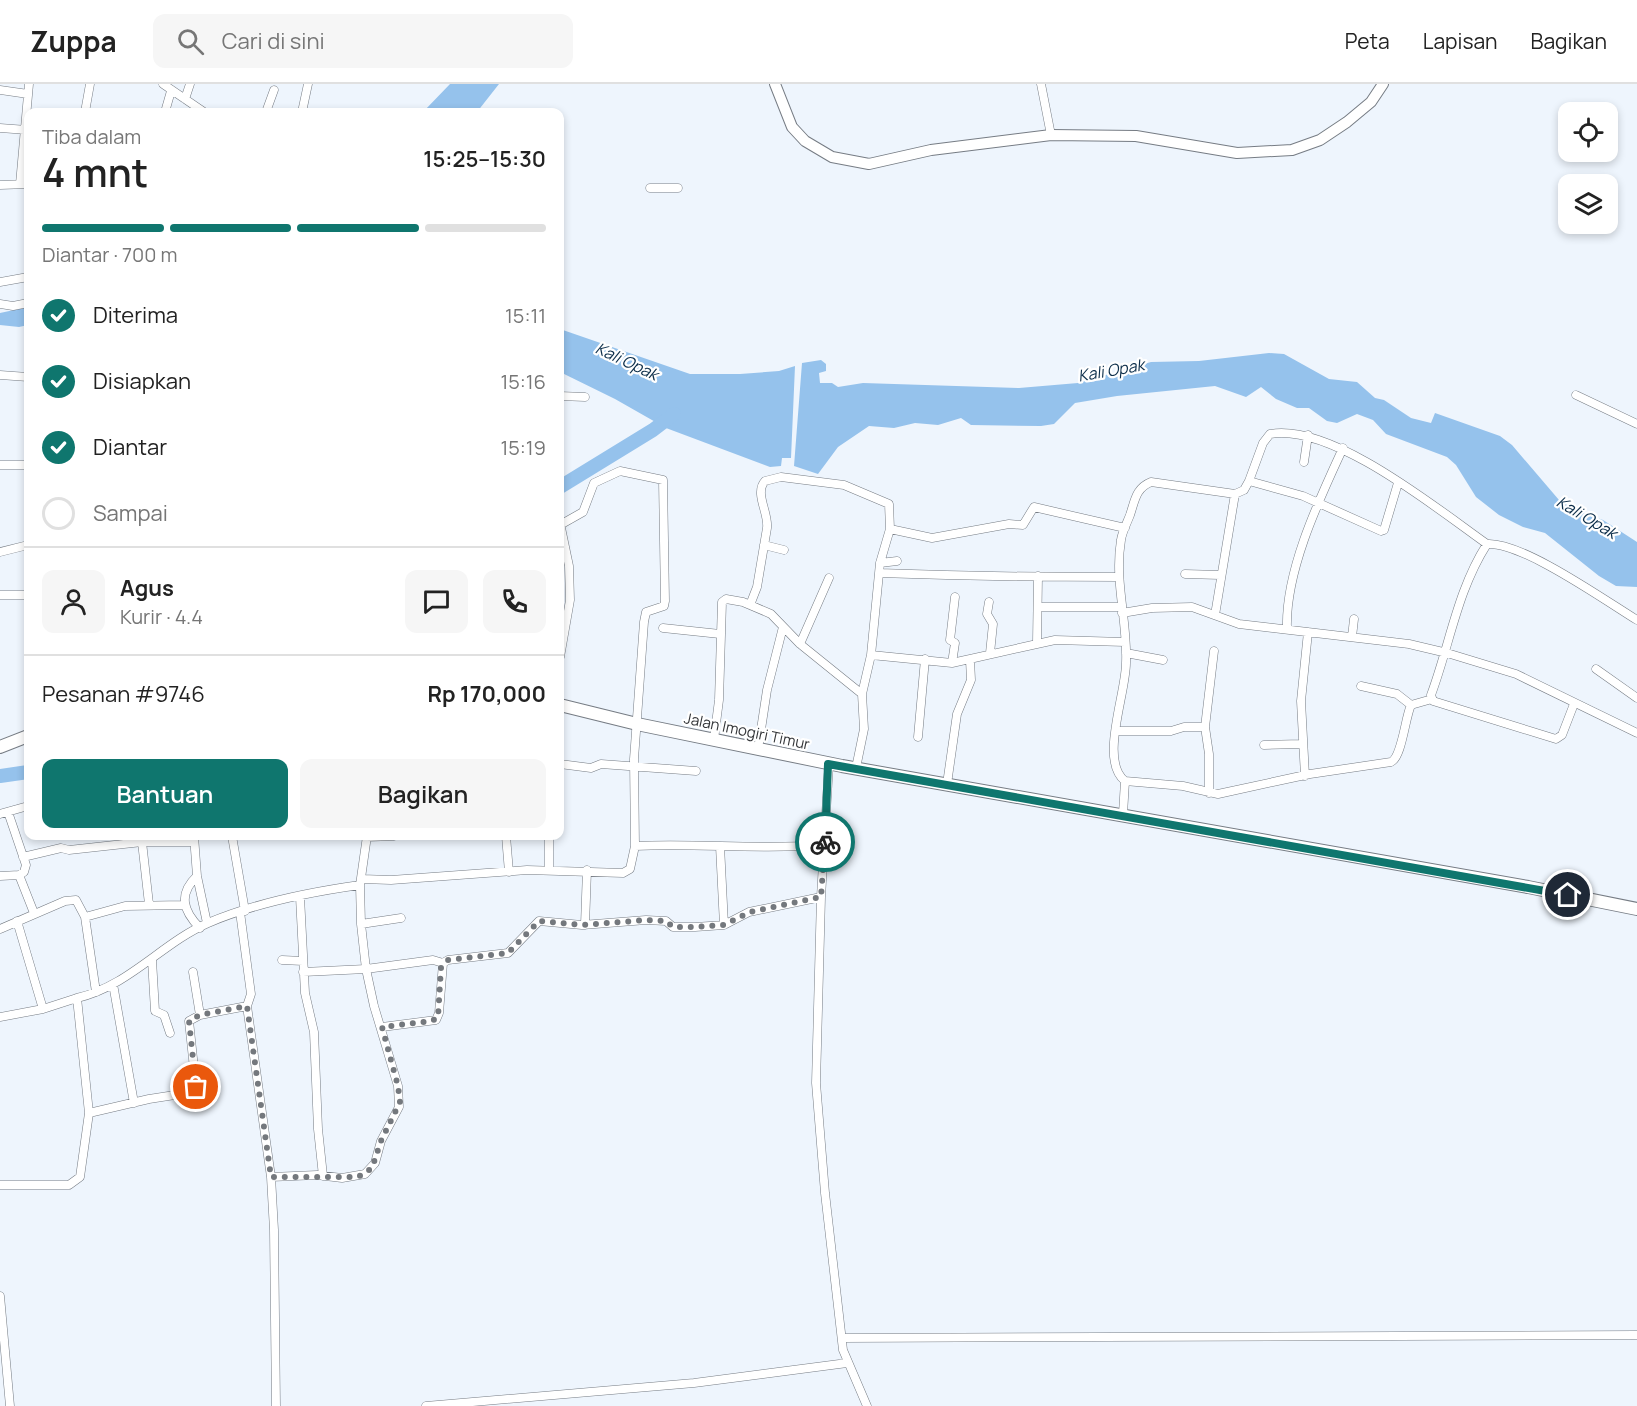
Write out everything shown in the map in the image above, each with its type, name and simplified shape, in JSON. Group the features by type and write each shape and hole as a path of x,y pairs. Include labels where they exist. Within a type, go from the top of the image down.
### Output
{"main road":[{"name":"Jalan Imogiri Timur","path":"564,706 637,724 828,764 1042,803 1123,814 1637,909"},
{"path":"0,747 24,738"}],"street":[{"path":"27,108 29,84"},
{"path":"86,108 90,84"},
{"path":"163,84 198,108"},
{"path":"184,99 190,84"},
{"path":"303,108 308,84"},
{"path":"775,84 792,127 799,135 832,157 869,164 931,150 1051,135 1137,136 1237,153 1292,150 1320,140 1347,122 1371,102 1383,84"},
{"path":"1041,84 1051,135"},
{"path":"0,90 28,94"},
{"path":"267,108 274,90"},
{"path":"166,108 171,91"},
{"path":"0,128 24,130"},
{"path":"20,184 24,148"},
{"path":"0,184 24,184"},
{"path":"650,188 678,188"},
{"path":"0,282 24,278"},
{"path":"0,304 24,303"},
{"path":"0,375 24,377"},
{"path":"1576,395 1637,424"},
{"path":"564,396 585,397"},
{"path":"1432,699 1411,705 1404,720 1396,760 1218,794 1183,786 1125,781 1118,776 1114,766 1116,731 1125,687 1126,653 1119,577 1121,539 1138,491 1151,482 1235,494 1244,490 1263,442 1270,434 1283,432 1308,435 1343,448 1487,544 1502,546 1529,556 1637,620"},
{"path":"1304,462 1308,435"},
{"path":"1287,629 1287,598 1319,502 1343,448"},
{"path":"0,465 24,465"},
{"path":"0,1017 43,1009 96,992 113,984 204,926 243,912 361,882 549,870 628,871 635,846 635,767 644,617 646,612 663,606 665,601 663,480 620,471 610,474 594,483 583,512 564,522"},
{"path":"750,605 757,587 768,520 761,500 761,485 765,481 781,477 844,485 869,495 874,500 883,501 890,507 890,529 880,563 871,655 862,694 864,729 856,768"},
{"path":"1249,481 1319,502 1381,531 1384,530 1398,483"},
{"path":"1215,615 1235,494"},
{"path":"890,529 932,538 991,526 1023,525 1034,507 1125,528"},
{"path":"1432,699 1463,591 1487,544"},
{"path":"564,545 570,600 564,634"},
{"path":"764,545 784,550"},
{"path":"0,552 24,546"},
{"path":"880,563 897,561"},
{"path":"879,573 1119,577"},
{"path":"1185,574 1220,575"},
{"path":"1037,643 1038,576"},
{"path":"800,644 829,578"},
{"path":"0,595 24,595"},
{"path":"952,663 955,643 950,640 954,597"},
{"path":"714,739 719,700 723,600 750,605 771,614 800,644 862,694"},
{"path":"990,602 987,615 993,624 990,653"},
{"path":"1039,607 1122,610 1192,607 1239,624 1409,644 1447,652 1516,674 1637,733"},
{"path":"1352,638 1354,619"},
{"path":"758,749 767,690 783,627"},
{"path":"663,628 720,634"},
{"path":"1305,776 1301,701 1308,632"},
{"path":"871,655 952,663 1037,643 1071,639 1125,642"},
{"path":"1209,793 1209,754 1205,727 1214,651"},
{"path":"1126,653 1163,660"},
{"path":"918,736 925,659"},
{"path":"947,784 957,714 971,680 970,660"},
{"path":"1596,669 1637,698"},
{"path":"1360,686 1397,694 1411,705"},
{"path":"1432,699 1436,703 1556,739 1562,735 1574,704"},
{"path":"1116,731 1171,731 1184,727 1205,727"},
{"path":"1264,745 1302,744"},
{"path":"564,765 591,768 601,764 696,771"},
{"path":"828,764 821,897 816,1083 825,1193 842,1338 847,1363 867,1406"},
{"path":"1123,814 1125,781"},
{"path":"0,876 20,875 26,868 4,813 24,807"},
{"path":"23,857 61,848 75,850 161,840"},
{"path":"194,840 204,926"},
{"path":"233,840 251,994 247,1006 271,1177 276,1406"},
{"path":"271,1177 358,1177 372,1168 381,1141 399,1107 398,1086 374,1006 366,969 361,924 361,882 366,840"},
{"path":"506,840 508,872"},
{"path":"549,840 549,870"},
{"path":"142,842 149,904"},
{"path":"635,846 689,843 775,848 824,845"},
{"path":"720,846 724,925"},
{"path":"585,925 587,870"},
{"path":"20,875 34,913"},
{"path":"184,905 185,891 197,876"},
{"path":"300,897 303,972 308,1016 314,1032 323,1176"},
{"path":"303,972 366,969 433,960 443,963 448,960 508,953 539,921 585,925 646,920 666,921 677,927 724,925 750,912 821,897"},
{"path":"0,929 71,899 79,905 85,917 96,992"},
{"path":"85,917 124,906 184,905 204,926"},
{"path":"361,924 401,918"},
{"path":"17,921 43,1009"},
{"path":"152,960 155,1011 164,1015 170,1033"},
{"path":"282,960 303,961"},
{"path":"382,1027 432,1021 438,1017 443,963"},
{"path":"193,972 200,1015"},
{"path":"113,984 134,1102"},
{"path":"0,1185 69,1185 78,1181 89,1113 77,998"},
{"path":"89,1113 134,1102 194,1092 196,1087 189,1021 200,1015 247,1006"},
{"path":"0,1296 10,1406"},
{"path":"842,1338 1637,1335"},
{"path":"426,1406 694,1383 797,1372 847,1363"}],"water":[{"path":"450,84 499,84 480,108 427,108"},
{"path":"24,308 24,326 0,325 0,313"},
{"name":"Kali Opak","path":"564,330 690,374 740,374 779,371 795,366 791,458 782,458 781,466 770,467 666,428 564,374"},
{"name":"Kali Opak","path":"1269,353 1284,354 1329,379 1357,382 1375,398 1384,400 1411,418 1431,423 1435,413 1500,436 1512,445 1559,500 1575,510 1603,520 1637,542 1637,587 1616,586 1599,576 1545,533 1523,527 1499,515 1476,497 1456,465 1447,457 1386,434 1373,420 1357,414 1337,423 1327,421 1309,408 1297,408 1276,399 1261,387 1246,397 1215,386 1117,396 1075,403 1054,424 1041,426 971,425 961,418 938,425 915,423 894,428 869,426 838,447 818,474 794,466 802,363 821,360 826,364 826,371 819,373 820,383 832,383 838,387 863,383 1019,388 1078,383 1151,362 1199,361"}],"waterway":[{"path":"564,485 653,430 674,414"},
{"path":"0,776 24,773"}],"way so far":[{"path":"196,1087 189,1021 200,1015 247,1006 257,1091 271,1177 311,1175 329,1178 358,1177 365,1174 375,1163 381,1141 400,1102 382,1027 436,1020 441,968 448,960 508,953 539,921 582,925 646,920 666,921 673,927 724,925 743,914 821,897 825,842"}],"route":[{"path":"825,842 828,764 1003,793 1042,803 1123,814 1568,895"}]}
